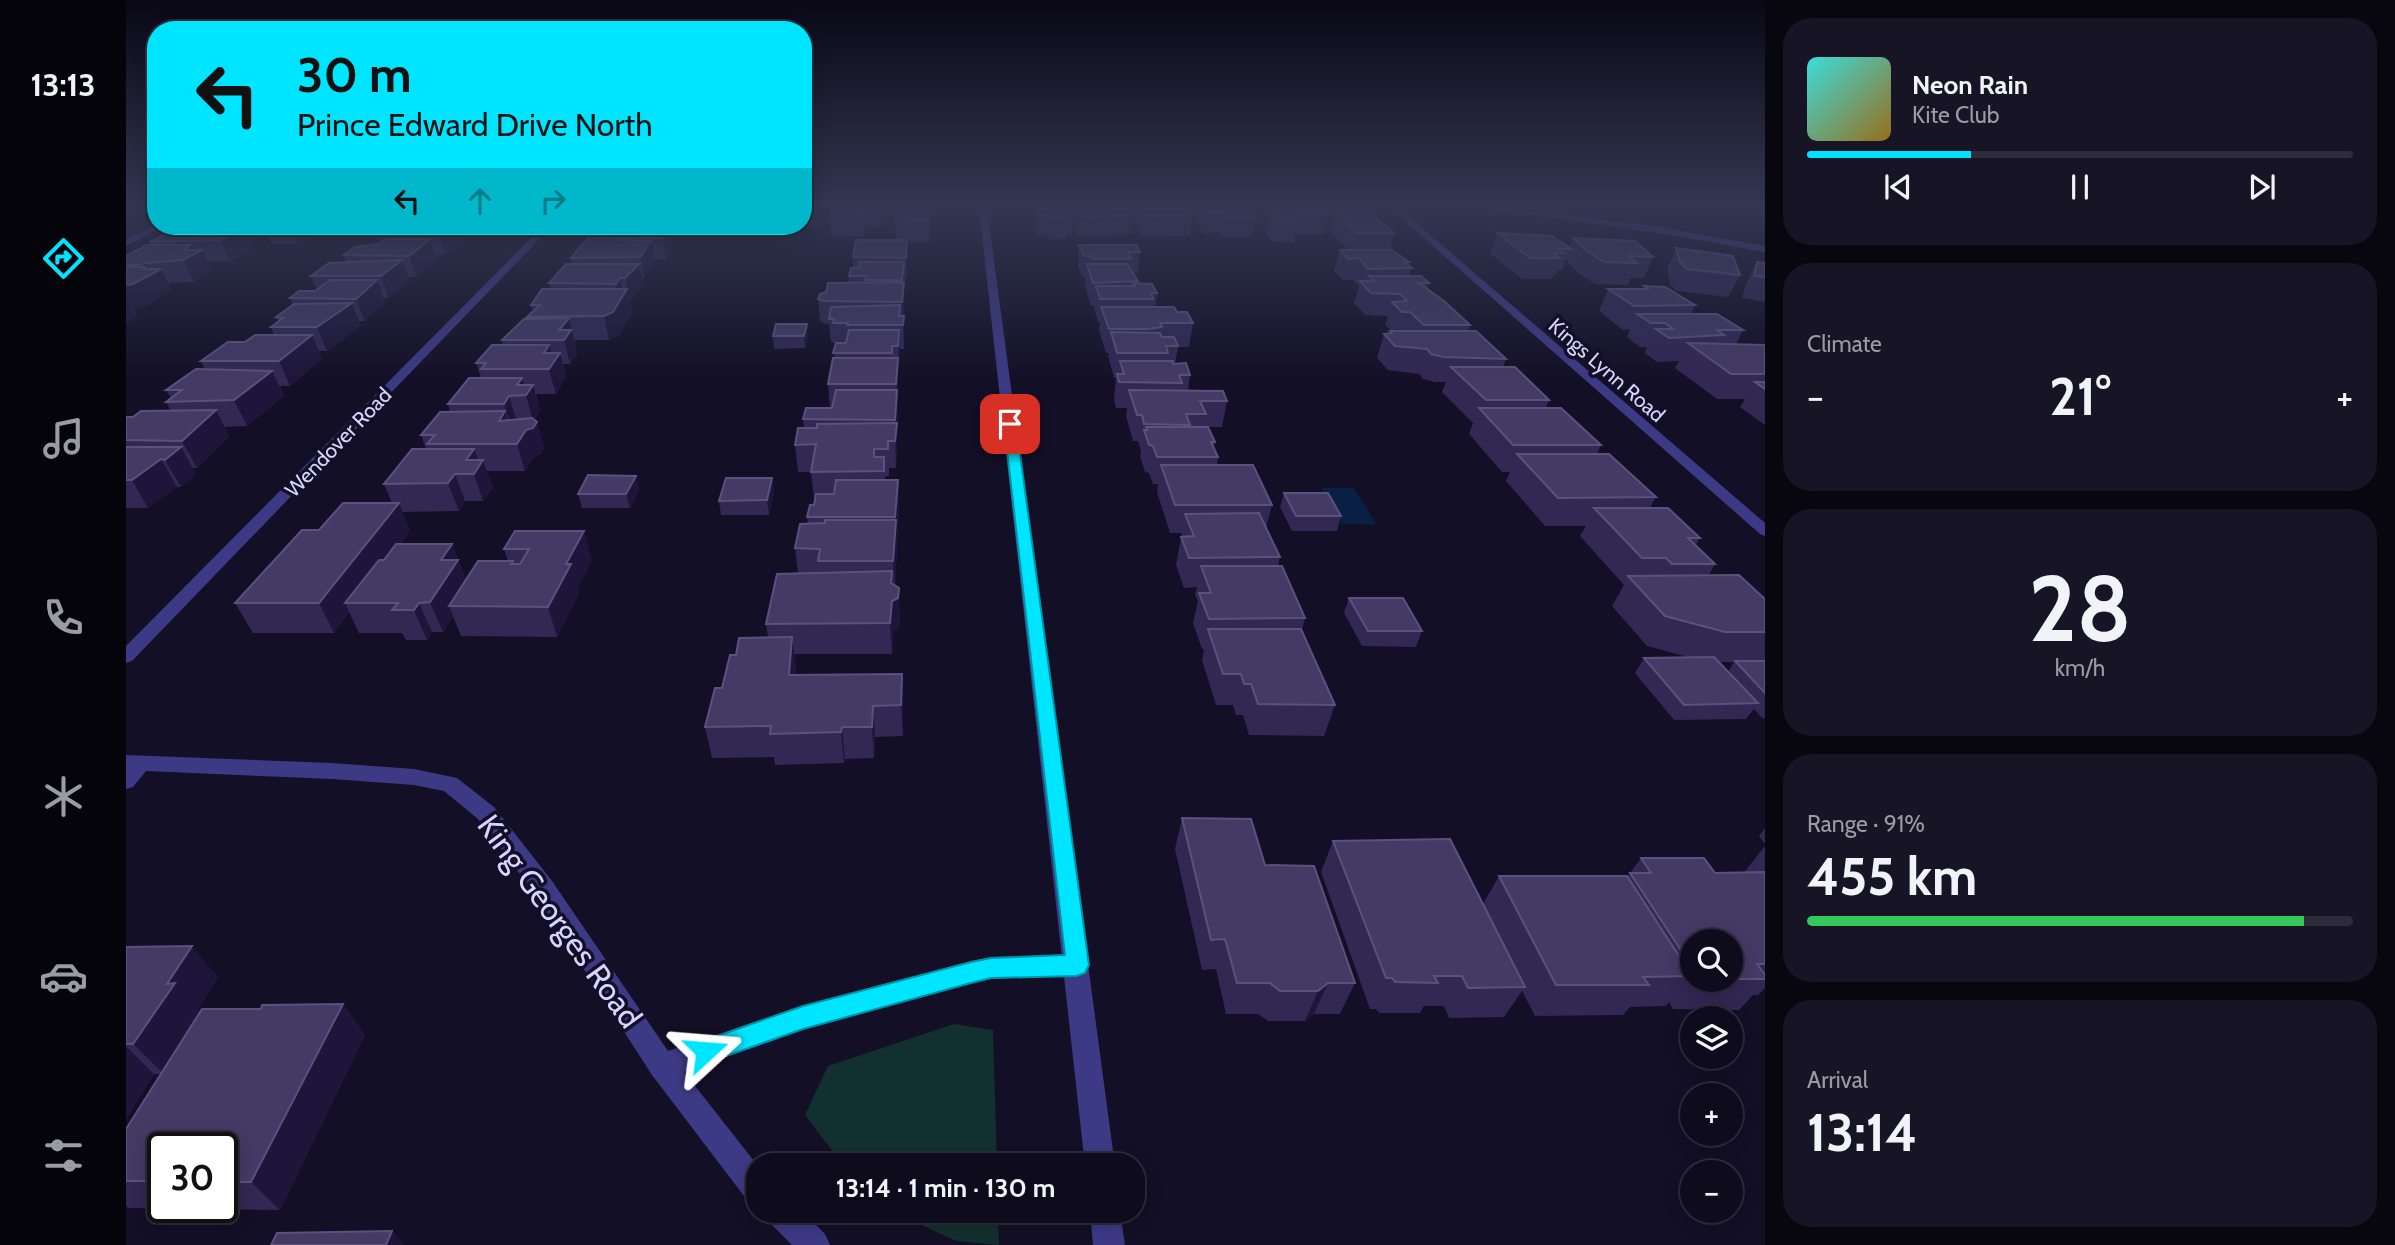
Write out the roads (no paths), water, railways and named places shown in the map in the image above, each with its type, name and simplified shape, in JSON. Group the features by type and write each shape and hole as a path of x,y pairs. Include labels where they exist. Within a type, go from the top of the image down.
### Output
{"street":[{"name":"Wendover Road","path":"126,657 509,266"},
{"path":"990,266 1099,1153"},
{"name":"Kings Lynn Road","path":"1460,266 1620,408 1765,531"},
{"path":"126,781 134,763"},
{"name":"King Georges Road","path":"134,763 359,773 414,777 450,784 486,813 544,888 662,1066 746,1174"},
{"path":"662,1066 803,1018 971,972 991,968 1077,965"},
{"path":"792,1223 814,1245"},
{"path":"1106,1223 1109,1245"}],"water":[{"path":"1321,488 1354,488 1377,525 1342,524"}]}
